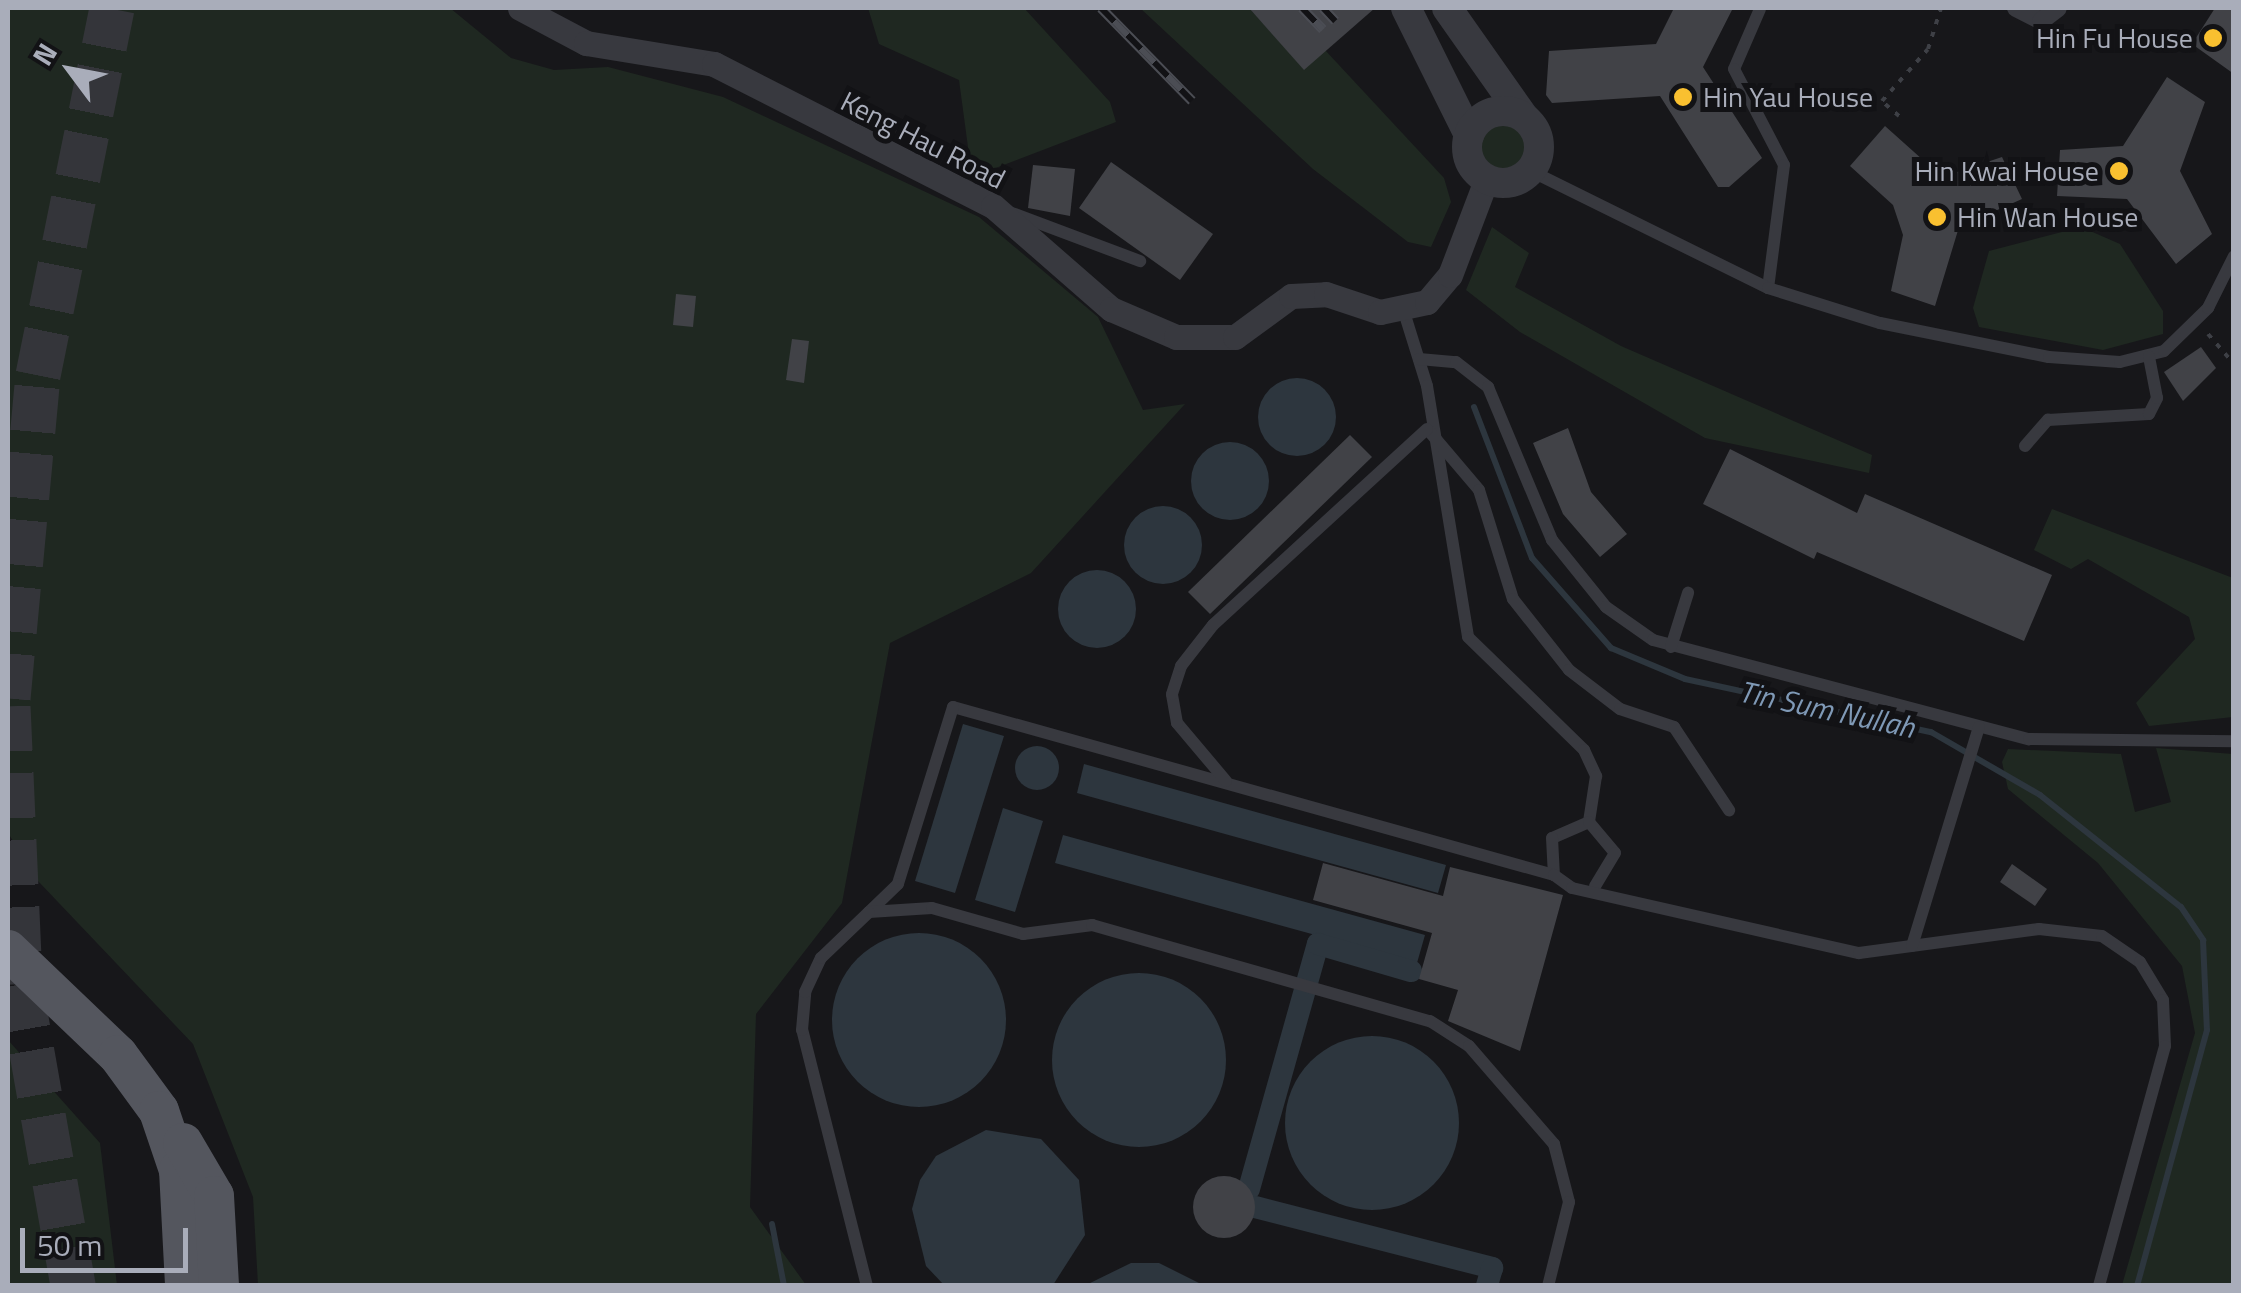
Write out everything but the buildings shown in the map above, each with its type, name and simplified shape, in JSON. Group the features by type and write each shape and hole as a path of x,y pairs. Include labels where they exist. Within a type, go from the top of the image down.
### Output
{"main road":[{"path":"8,950 126,1063 214,1196 219,1286"},
{"path":"160,1111 179,1170 185,1286"}],"street":[{"name":"Keng Hau Road","path":"520,8 586,43 714,64 987,203 1112,309 1176,337 1235,336 1291,296 1404,312"},
{"path":"1406,8 1468,135 1470,163 1486,180 1510,184 1531,171 1539,137 1446,8"},
{"path":"2016,8 2041,21 2058,8"},
{"path":"1468,135 1484,116 1523,116"},
{"path":"1404,312 1450,275 1486,180"}],"lane":[{"path":"1760,8 1734,69 1784,165 1768,288"},
{"path":"1531,171 1768,288 1957,341 2103,362 2150,358 2199,320 2234,256"},
{"path":"987,203 1140,262"},
{"path":"1404,312 1419,359 1428,429 1468,636 1584,750 1596,776 1589,822 1615,854 1595,886"},
{"path":"2025,446 2048,420 2149,414 2157,398 2150,358"},
{"path":"1419,359 1456,362 1488,387 1552,540 1606,606 1670,647 1977,734 2029,739 2234,741"},
{"path":"1228,782 1177,723 1172,694 1181,666 1213,626 1428,429"},
{"path":"1428,429 1478,490 1513,599 1569,670 1620,709 1674,726 1729,810"},
{"path":"1670,647 1688,593"},
{"path":"867,1286 802,1030 804,992 821,958 898,884 953,707 1554,874 1572,888 1595,886 1859,954 2038,928 2102,936 2140,962 2162,1000 2165,1046 2099,1286"},
{"path":"1912,946 1977,734"},
{"path":"1554,874 1552,838 1589,822"},
{"path":"869,912 932,908 1023,934 1092,925 1430,1021 1470,1046 1554,1144 1569,1202 1548,1286"}],"path":[{"path":"1900,116 1882,101 1928,50 1941,8"},
{"path":"2199,320 2234,364"}],"shaded area":[{"path":"8,8 450,8 511,58 554,70 608,67 723,97 979,217 1098,317 1143,410 1185,404 1031,573 890,643 842,903 756,1014 750,1207 806,1285 258,1285 253,1197 193,1044 38,881 8,833"},
{"path":"868,8 1024,8 1110,102 1116,122 972,177 959,80 879,44"},
{"path":"1140,8 1249,8 1304,69 1325,50 1444,178 1451,202 1431,247 1408,242 1313,169"},
{"path":"1503,115 1526,124 1535,147 1526,170 1503,179 1480,170 1471,147 1480,124"},
{"path":"1492,227 1529,253 1515,287 1621,346 1872,455 1869,473 1705,438 1520,332 1466,290"},
{"path":"2081,227 2120,244 2163,311 2163,334 2103,350 1979,327 1973,308 1989,251"},
{"path":"1297,378 1312,381 1324,390 1333,402 1333,432 1324,444 1312,453 1297,456 1282,453 1270,444 1261,432 1258,417 1261,402 1270,390 1282,381"},
{"path":"1230,442 1245,445 1257,454 1266,466 1266,496 1257,508 1245,517 1230,520 1215,517 1203,508 1194,496 1191,481 1194,466 1203,454 1215,445"},
{"path":"1163,506 1178,509 1190,518 1199,530 1199,560 1190,572 1178,581 1163,584 1148,581 1136,572 1127,560 1124,545 1127,530 1136,518 1148,509"},
{"path":"2052,509 2233,578 2233,717 2149,726 2136,703 2195,639 2189,617 2088,559 2071,569 2034,550"},
{"path":"1097,570 1112,573 1124,582 1133,594 1133,624 1124,636 1112,645 1097,648 1082,645 1070,636 1061,624 1058,609 1061,594 1070,582 1082,573"},
{"path":"963,724 1004,736 955,893 915,881"},
{"path":"1037,746 1052,753 1059,768 1052,783 1037,790 1022,783 1015,768 1022,753"},
{"path":"2156,748 2233,754 2233,1285 2122,1285 2195,1033 2182,966 2098,863 2008,789 2002,762 2008,749 2121,754 2135,812 2171,802"},
{"path":"1084,764 1446,865 1438,893 1077,793"},
{"path":"1003,808 1043,821 1015,912 975,900"},
{"path":"1063,835 1425,935 1417,963 1055,863"},
{"path":"919,933 952,939 981,958 1000,987 1006,1020 1000,1053 981,1082 952,1101 919,1107 886,1101 857,1082 838,1053 832,1020 838,987 857,958 886,939"},
{"path":"1139,973 1172,979 1201,998 1220,1027 1226,1060 1220,1093 1201,1122 1172,1141 1139,1147 1106,1141 1077,1122 1058,1093 1052,1060 1058,1027 1077,998 1106,979"},
{"path":"1372,1036 1405,1042 1434,1061 1453,1090 1459,1123 1453,1156 1434,1185 1405,1204 1372,1210 1339,1204 1310,1185 1291,1156 1285,1123 1291,1090 1310,1061 1339,1042"},
{"path":"8,1040 100,1143 117,1285 8,1285"},
{"path":"986,1130 1041,1139 1079,1180 1085,1235 1053,1285 944,1285 926,1266 912,1209 920,1180 936,1156"},
{"path":"1131,1263 1159,1263 1203,1285 1086,1285"}],"waterway":[{"name":"Tin Sum Nullah","path":"1474,407 1532,558 1611,648 1685,679 1931,732 2040,795 2181,907 2203,940 2207,1030 2137,1286"},
{"path":"1249,1189 1318,944 1411,971"},
{"path":"1255,1207 1492,1268 1487,1286"},
{"path":"772,1224 784,1286"}],"tunnel":[{"path":"8,698 38,375 112,8"},
{"path":"8,706 20,984 73,1286"}],"railway":[{"path":"1101,8 1192,101"},
{"path":"1302,8 1323,30"},
{"path":"1323,8 1335,21"}],"place":[{"name":"Hin Fu House","path":"2213,38"},
{"name":"Hin Yau House","path":"1683,97"},
{"name":"Hin Kwai House","path":"2119,171"},
{"name":"Hin Wan House","path":"1937,217"}]}
